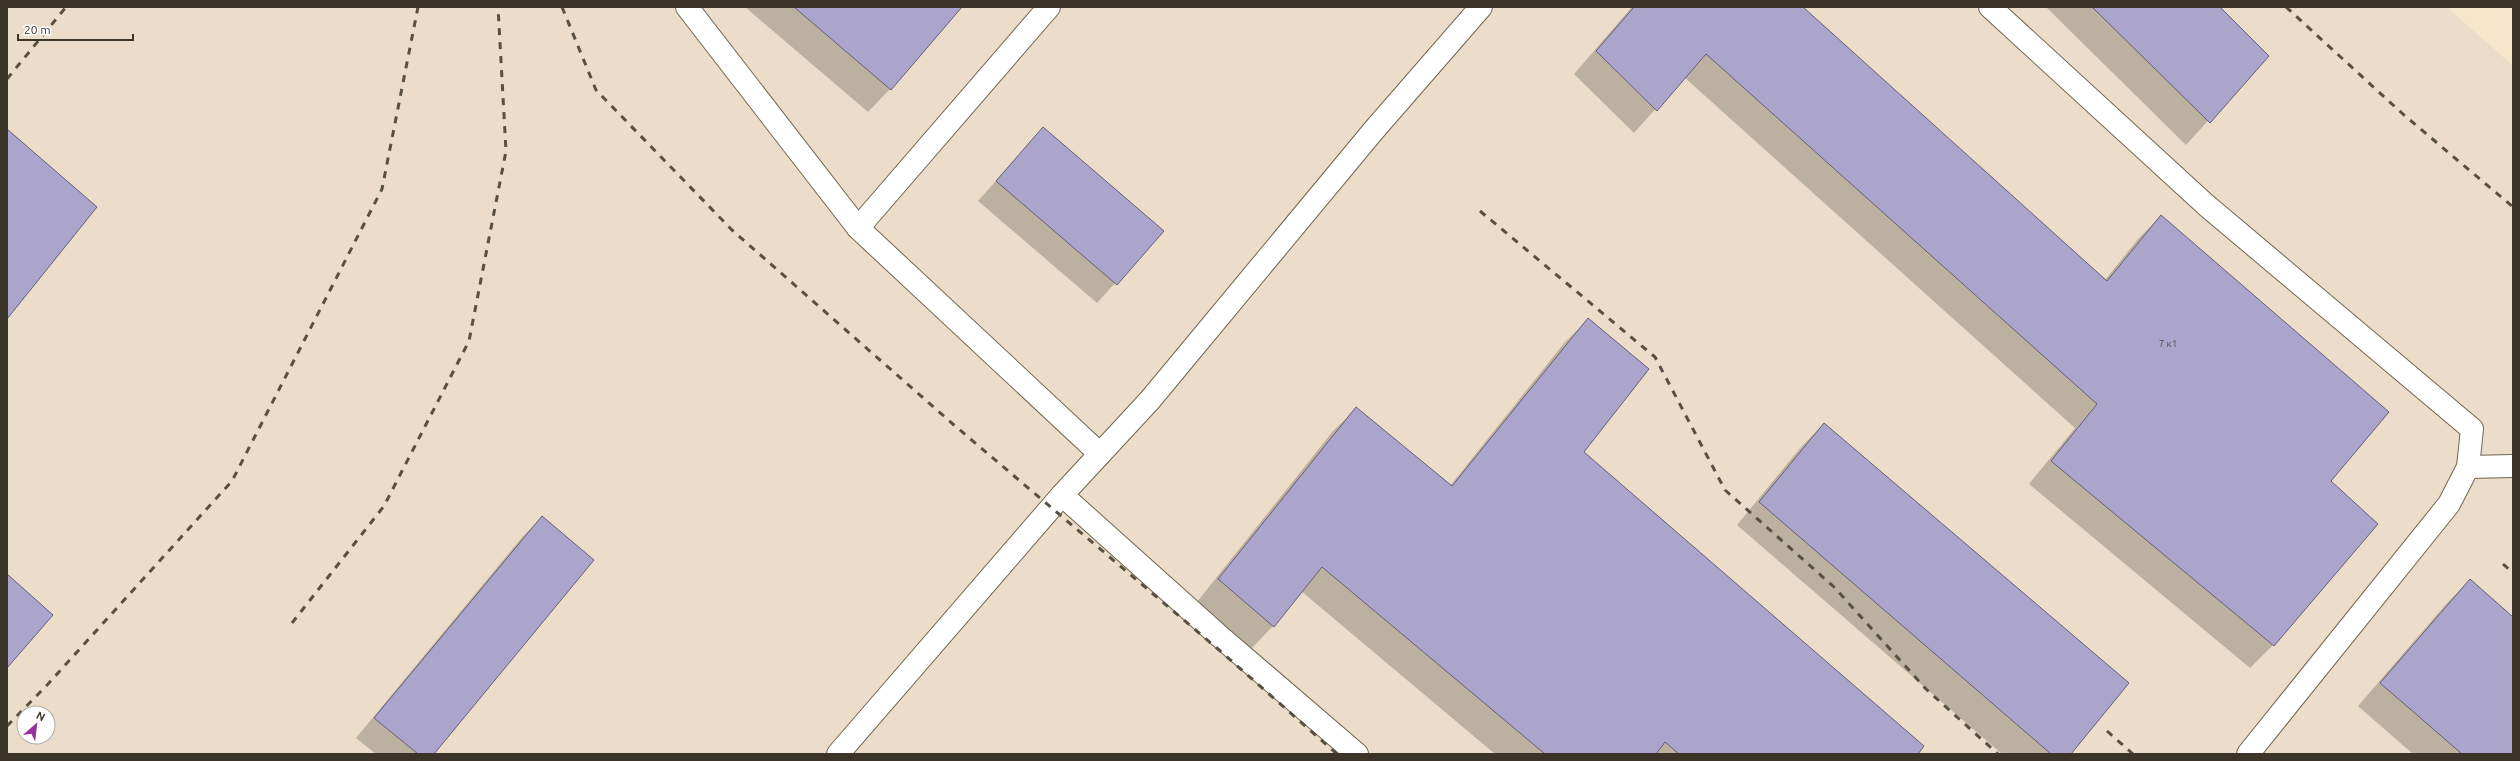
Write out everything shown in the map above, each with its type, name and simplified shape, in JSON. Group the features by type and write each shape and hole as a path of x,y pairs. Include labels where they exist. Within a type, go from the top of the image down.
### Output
{"lane":[{"path":"687,7 858,228 1100,454"},
{"path":"858,228 1049,7"},
{"path":"838,754 1062,495 1150,400 1374,130 1481,7"},
{"path":"1990,7 2206,205 2472,429 2468,467 2449,504 2248,754"},
{"path":"2468,467 2513,466"},
{"path":"1062,495 1217,634 1357,754"}],"shaded area":[{"path":"7,7 2447,7 2513,66 2513,754 7,754"}],"building":[{"path":"794,7 962,7 891,90"},
{"path":"1634,7 1803,7 2107,281 2161,215 2389,412 2331,481 2378,524 2274,646 2051,461 2097,404 1706,54 1657,111 1596,51"},
{"path":"2092,7 2220,7 2269,56 2210,123"},
{"path":"1043,127 1164,231 1117,285 996,181"},
{"path":"7,129 97,207 7,319"},
{"path":"1588,318 1649,369 1584,452 1924,746 1918,754 1679,754 1665,742 1656,754 1545,754 1322,567 1274,627 1218,579 1356,407 1452,486"},
{"path":"1824,423 2129,683 2071,754 2051,754 1759,502"},
{"path":"542,516 594,560 434,754 418,754 374,718"},
{"path":"7,574 53,615 7,668"},
{"path":"2470,579 2513,617 2513,754 2462,754 2380,683"}],"railway":[{"path":"7,79 66,7"},
{"path":"7,726 48,684 232,481 382,189 418,7"},
{"path":"292,623 384,506 469,341 506,151 498,7"},
{"path":"562,7 596,90 732,230 954,425 1218,649 1337,754"},
{"path":"2286,7 2404,115 2513,207"},
{"path":"1480,211 1655,357 1725,490 1834,587 1926,689 1998,754"},
{"path":"2503,564 2513,573"},
{"path":"2107,731 2133,754"}]}
